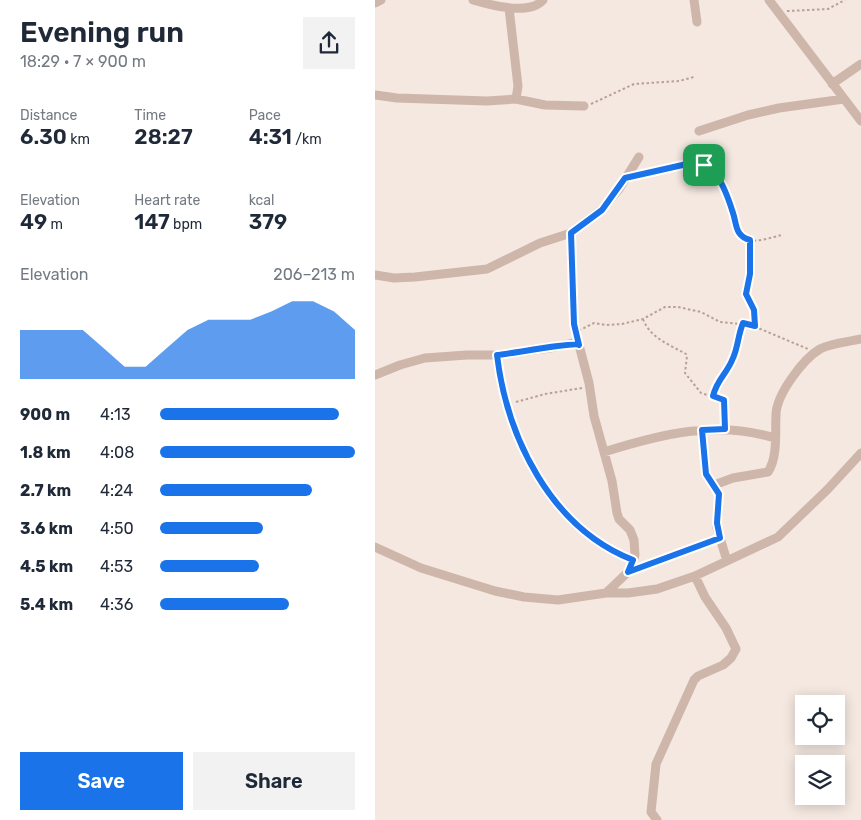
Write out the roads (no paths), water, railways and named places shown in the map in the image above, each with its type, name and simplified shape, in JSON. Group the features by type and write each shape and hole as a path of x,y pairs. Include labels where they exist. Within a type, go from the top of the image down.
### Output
{"street":[{"path":"375,2 381,0"},
{"path":"473,0 493,6 509,8 533,6 543,0"},
{"path":"694,0 697,22"},
{"path":"769,0 861,121"},
{"path":"509,8 518,86 516,99"},
{"path":"832,84 861,64"},
{"path":"375,94 397,98 487,101 516,99 545,105 584,106"},
{"path":"699,132 763,112 844,99"},
{"path":"375,275 394,278 415,277 487,269 540,243 571,233 602,210 639,157"},
{"path":"714,485 733,478 768,472 775,451 775,413 792,376 816,352 829,345 861,339"},
{"path":"375,375 425,358 467,354 497,355 579,345 589,387 593,416 613,481 617,513 619,519 630,530 634,540 633,560 628,572 606,593"},
{"path":"497,355 500,382 513,425 527,456 548,493 567,515 589,535 607,548 633,560"},
{"path":"604,452 650,437 702,430 752,431 775,438"},
{"path":"702,430 706,474 719,494 717,523 727,561"},
{"path":"375,547 421,568 495,591 524,597 558,600 606,593 652,590 695,576 778,537 827,490 861,453"},
{"path":"657,820 651,812 656,764 683,703 694,680 698,676 723,665 731,658 736,649 726,628 705,597 695,576"}]}
